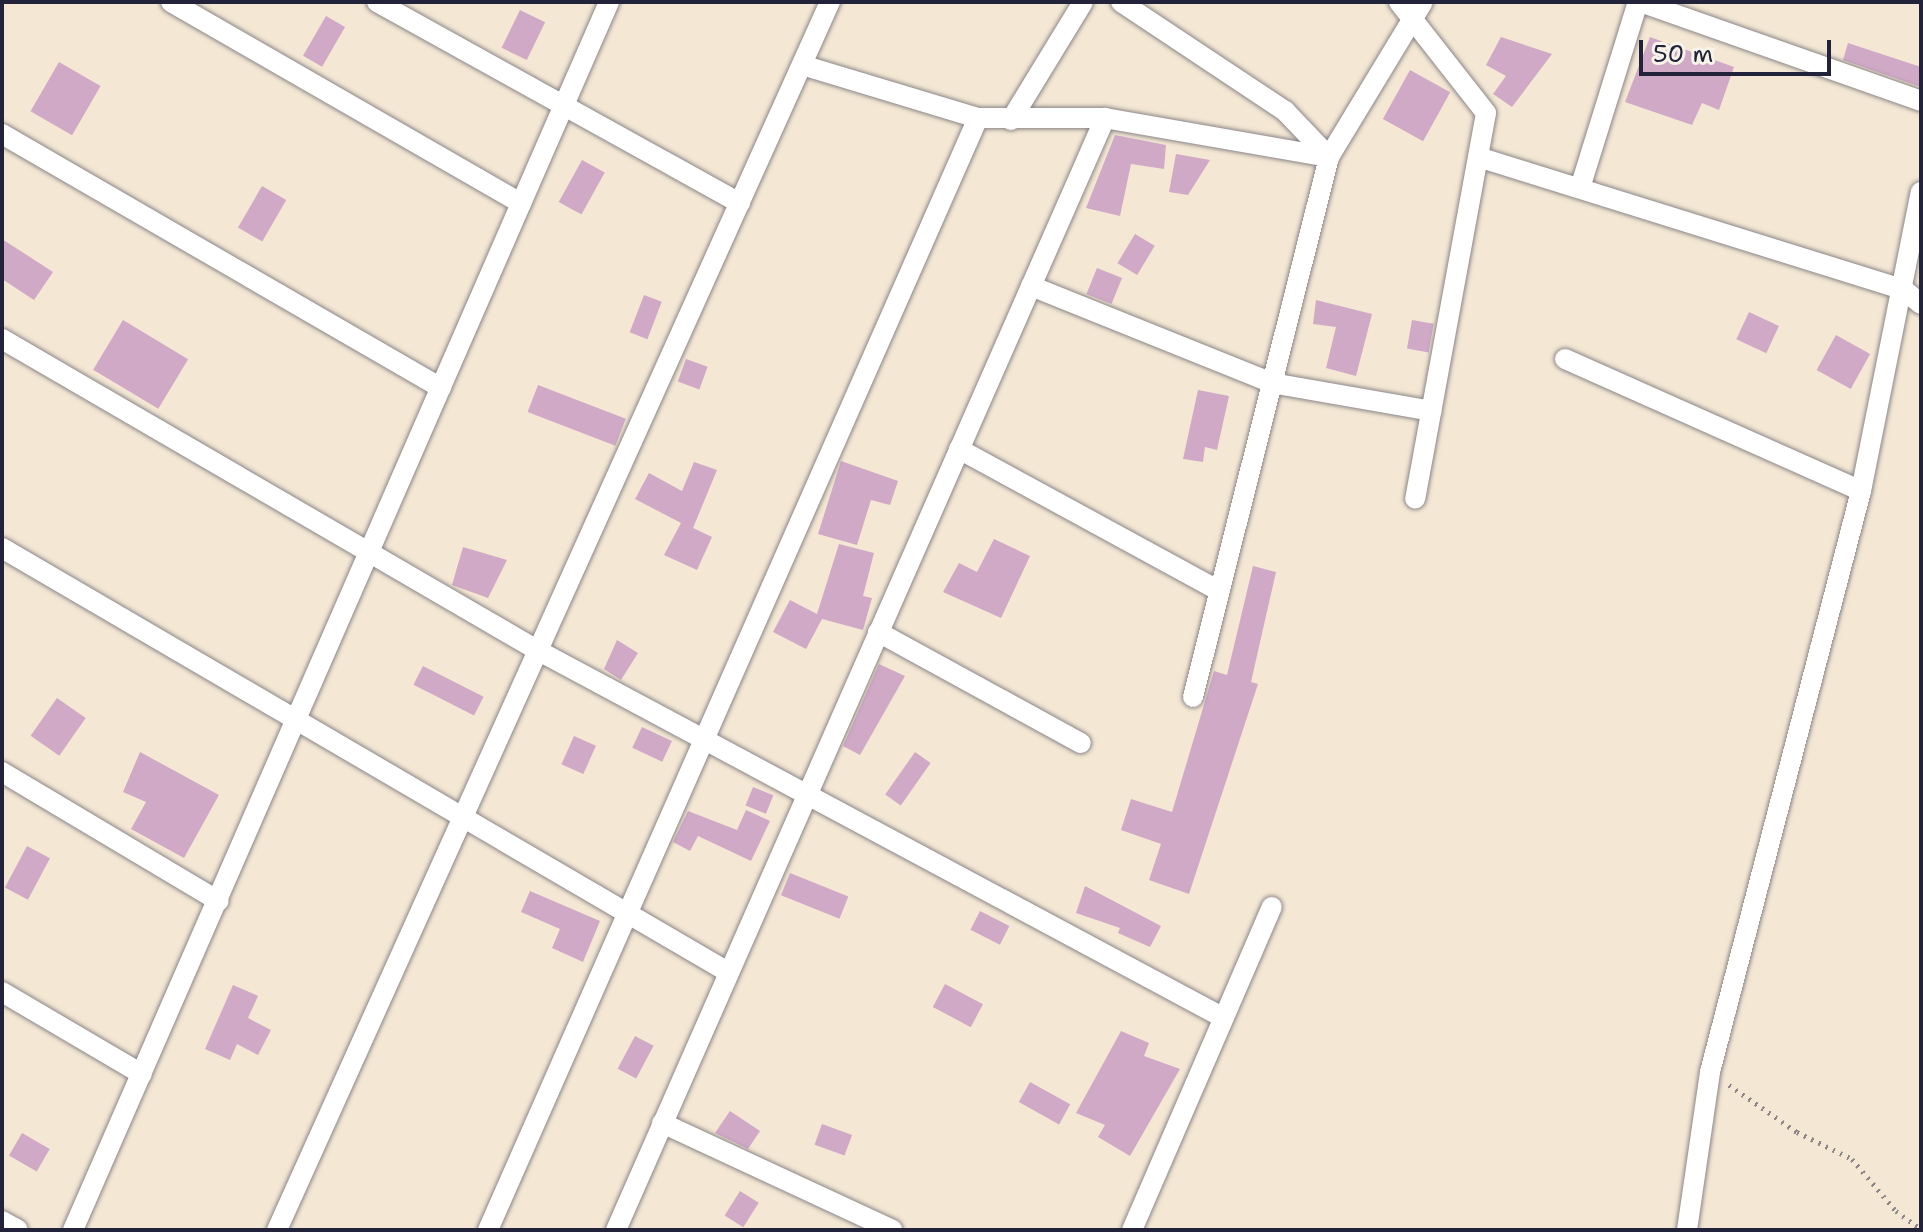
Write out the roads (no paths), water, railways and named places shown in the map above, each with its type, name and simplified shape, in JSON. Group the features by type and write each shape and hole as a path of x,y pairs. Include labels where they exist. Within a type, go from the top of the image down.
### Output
{"street":[{"path":"171,2 521,203"},
{"path":"377,2 740,203"},
{"path":"73,1230 609,2"},
{"path":"277,1230 830,2"},
{"path":"1011,120 1083,2"},
{"path":"1121,2 1285,111 1329,157"},
{"path":"1399,2 1418,10 1486,113 1415,499"},
{"path":"1580,188 1639,2 1921,101"},
{"path":"1193,697 1329,157 1418,10"},
{"path":"802,65 978,118 1105,118 1329,157"},
{"path":"488,1230 978,118"},
{"path":"616,1230 1105,118"},
{"path":"2,134 441,388"},
{"path":"1478,157 1903,289 1921,304"},
{"path":"1687,1230 1710,1072 1861,491 1921,192"},
{"path":"1031,286 1272,383 1432,411"},
{"path":"2,339 537,650 1224,1018"},
{"path":"1565,359 1861,491"},
{"path":"959,449 1219,591"},
{"path":"2,548 728,972"},
{"path":"878,632 1081,743"},
{"path":"2,772 218,901"},
{"path":"1132,1230 1272,907"},
{"path":"2,992 142,1074"},
{"path":"662,1123 892,1230"},
{"path":"2,1221 18,1230"}]}
